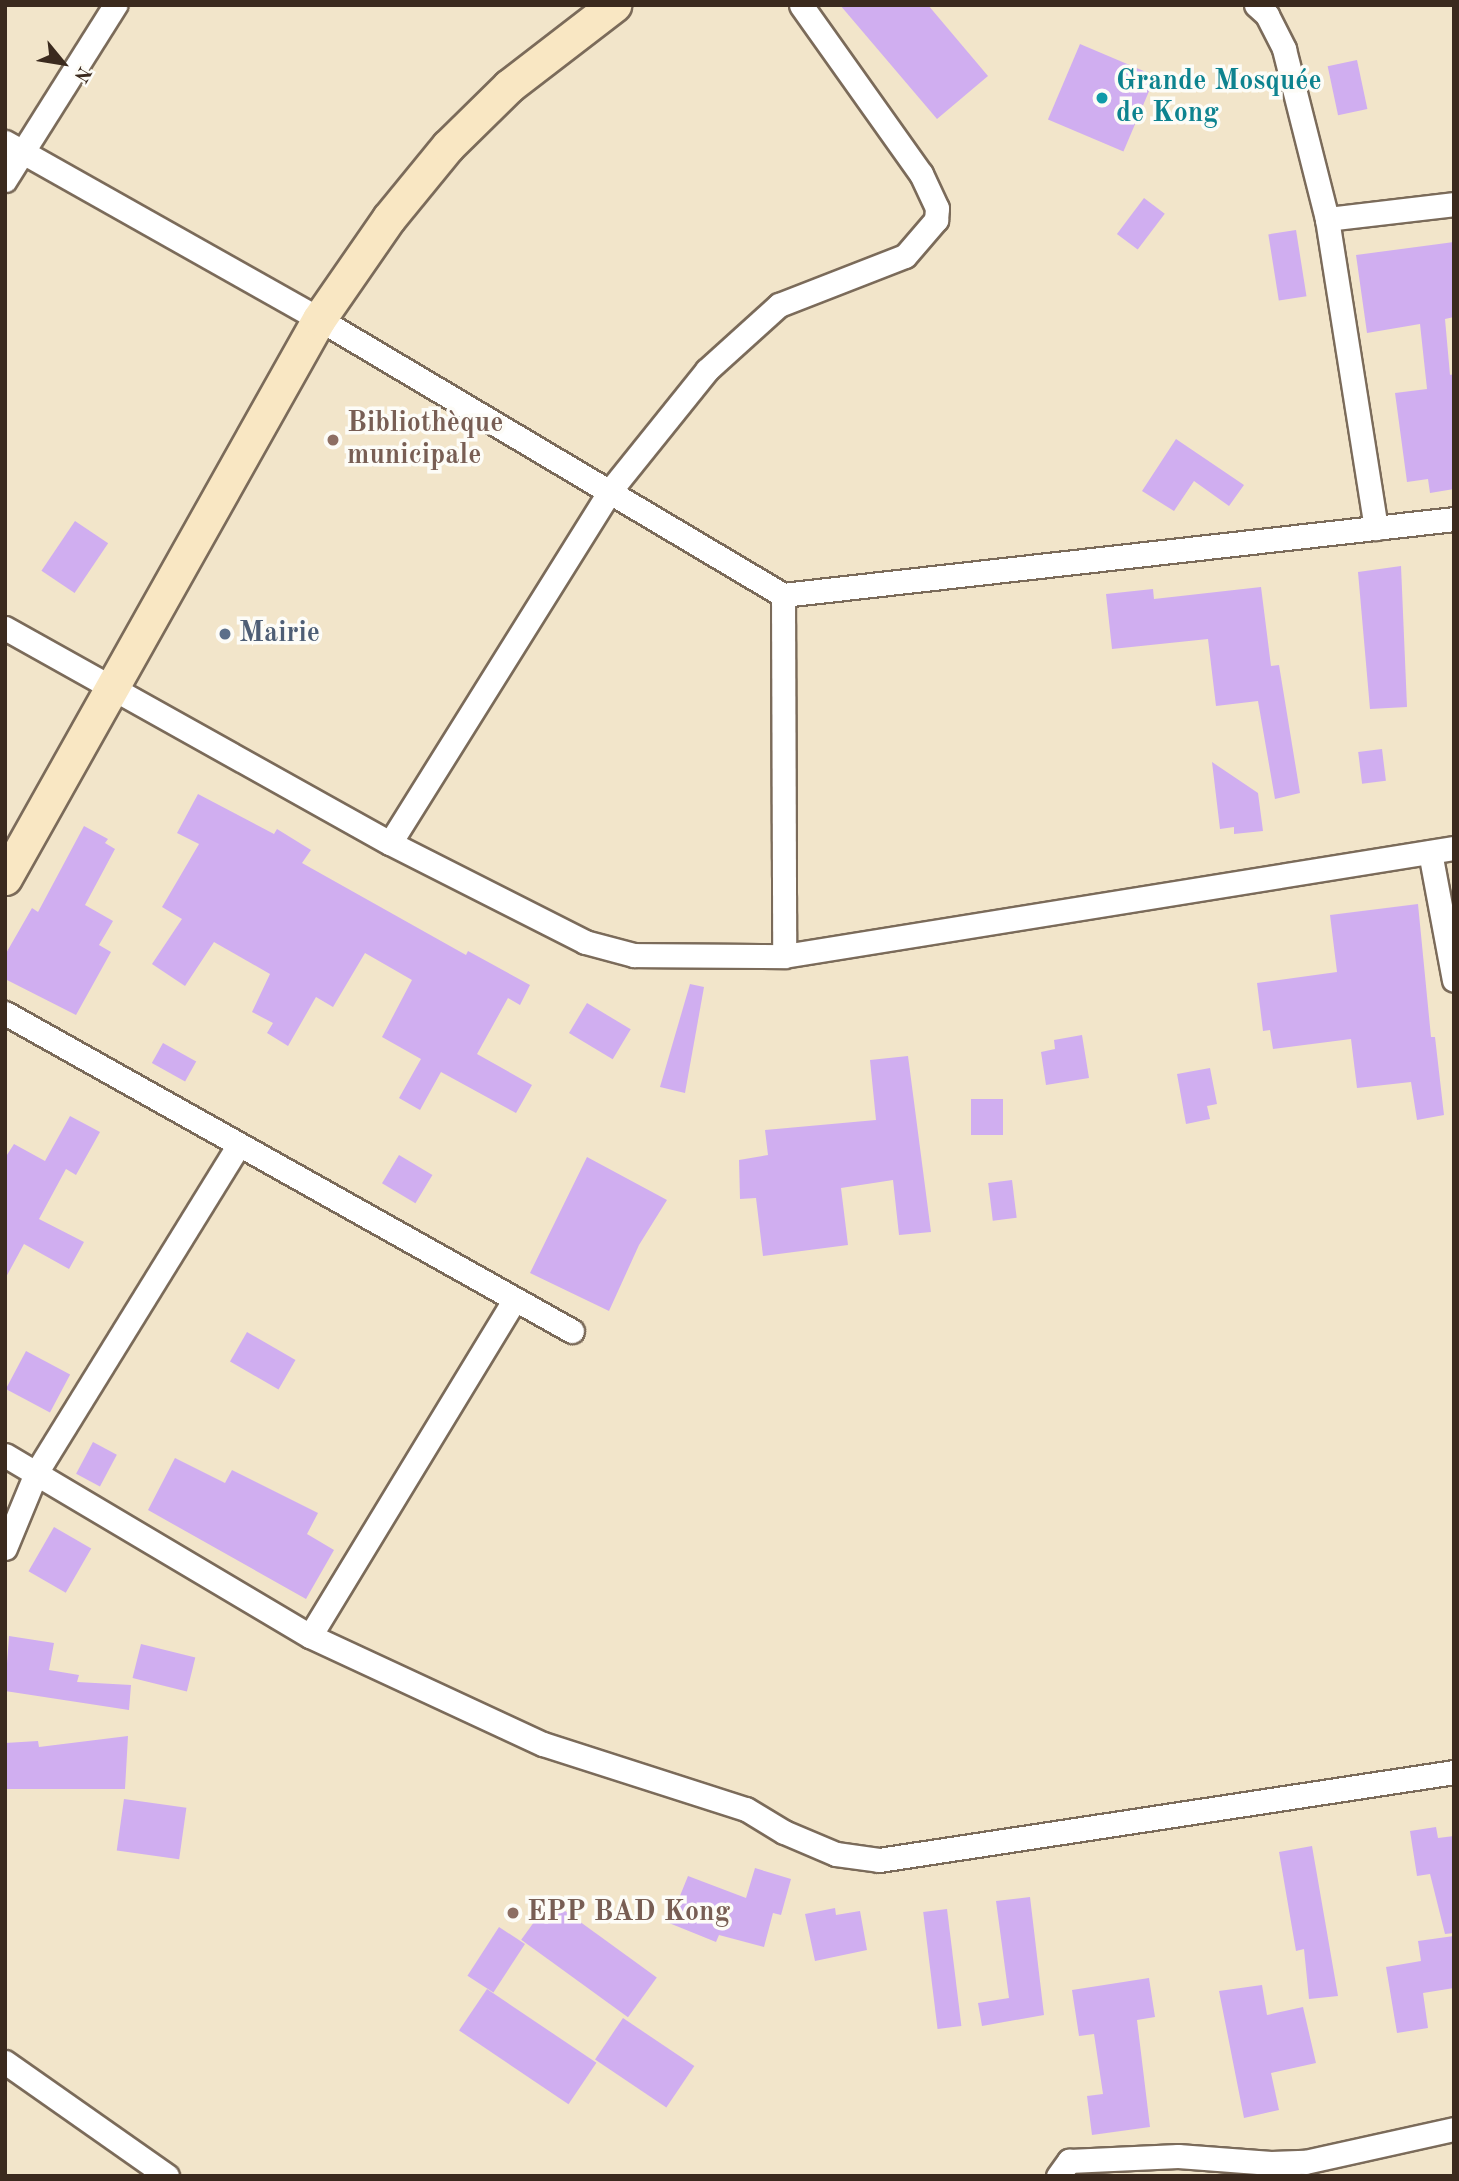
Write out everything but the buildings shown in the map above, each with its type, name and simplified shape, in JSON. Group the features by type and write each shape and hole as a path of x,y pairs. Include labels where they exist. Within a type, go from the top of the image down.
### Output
{"main road":[{"path":"5,878 319,319 389,218 448,146 509,86 614,5"}],"street":[{"path":"5,180 14,147 115,5"},
{"path":"390,843 609,492 707,370 746,331 779,305 905,256 936,220 937,208 922,174 801,5"},
{"path":"1256,5 1267,15 1284,49 1328,219 1376,528"},
{"path":"14,147 319,319 783,596 1454,519"},
{"path":"1328,219 1454,204"},
{"path":"783,596 784,956"},
{"path":"5,628 112,691 390,843 597,946 634,956 784,956 1454,848"},
{"path":"1430,852 1454,980"},
{"path":"5,1013 514,1301 572,1331"},
{"path":"5,1548 36,1474 238,1146"},
{"path":"310,1636 514,1301"},
{"path":"5,1455 310,1636 543,1744 746,1809 784,1832 835,1854 878,1860 1454,1772"},
{"path":"5,2062 167,2176"},
{"path":"1058,2176 1069,2161 1178,2155 1271,2164 1305,2161 1454,2129"}],"place":[{"name":"Grande Mosquée de Kong","path":"1102,98"},
{"name":"Bibliothèque municipale","path":"333,440"},
{"name":"Mairie","path":"225,634"},
{"name":"EPP BAD Kong","path":"513,1913"}]}
